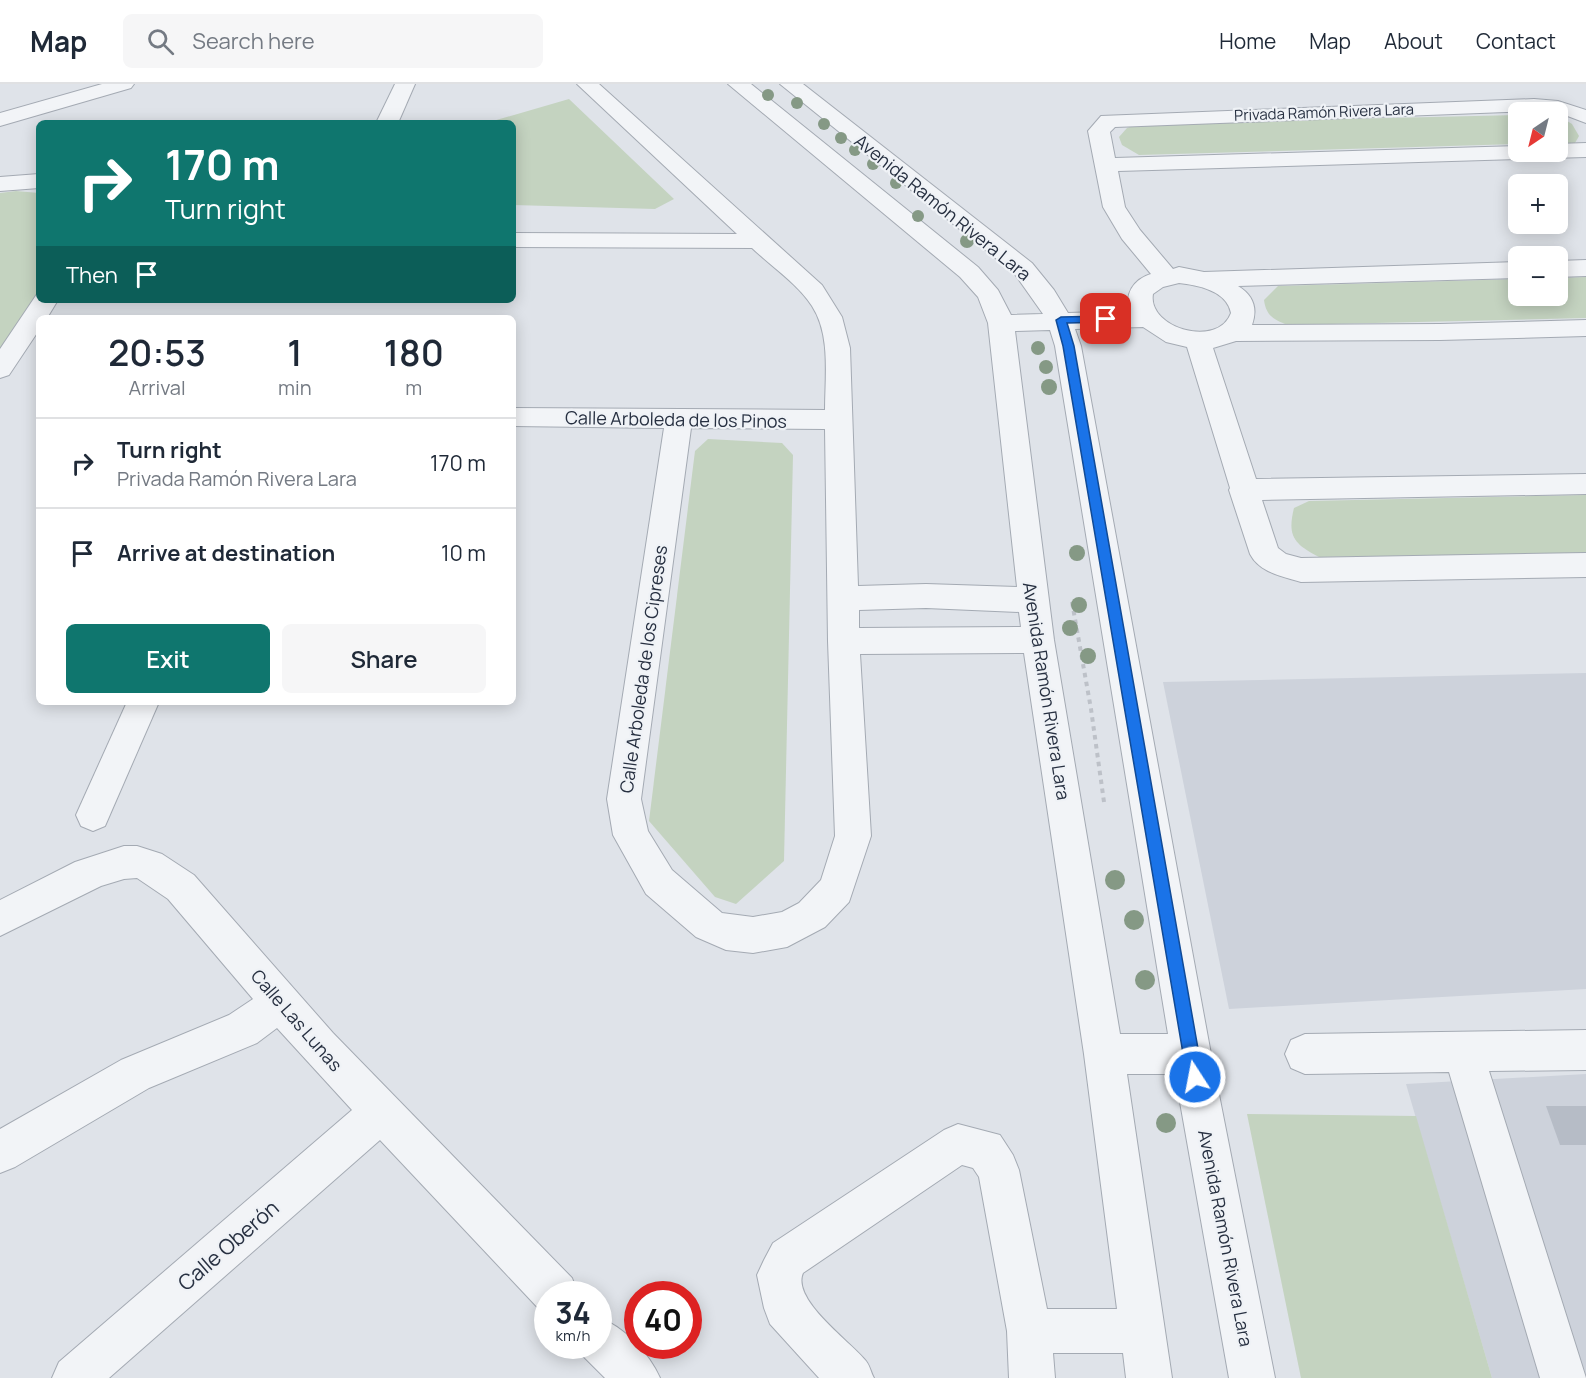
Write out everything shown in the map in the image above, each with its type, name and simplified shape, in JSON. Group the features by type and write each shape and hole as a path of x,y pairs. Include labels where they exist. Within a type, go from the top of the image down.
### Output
{"street":[{"path":"0,106 79,84"},
{"path":"0,120 124,84"},
{"path":"388,120 405,84"},
{"name":"Calle Arboleda de los Cipreses","path":"587,84 813,291 829,312 833,322 837,348 844,641 853,836 836,890 812,915 787,929 753,935 726,932 709,926 659,882 631,835 624,799 678,419"},
{"name":"Avenida Ramón Rivera Lara","path":"738,84 986,288 998,314 1032,600 1104,1054 1149,1378"},
{"name":"Avenida Ramón Rivera Lara","path":"790,84 1023,268 1056,312 1070,357 1191,1054 1252,1378"},
{"name":"Privada Ramón Rivera Lara","path":"1166,276 1130,234 1114,207 1099,131 1109,121 1534,105 1558,107 1586,117"},
{"path":"1568,151 1586,150"},
{"path":"1106,165 1508,153"},
{"path":"0,184 36,181"},
{"path":"516,240 759,241"},
{"path":"1568,269 1586,268"},
{"path":"1143,308 1147,285 1166,276 1192,276 1206,279 1508,270"},
{"path":"1206,279 1229,291 1242,307 1243,316 1240,324 1232,333"},
{"path":"998,314 1143,308 1168,334 1197,340 1211,340 1232,333 1429,333 1586,328"},
{"path":"0,369 36,315"},
{"path":"1197,340 1265,554 1276,562 1301,570 1586,565"},
{"name":"Calle Arboleda de los Pinos","path":"516,417 839,420"},
{"path":"1243,490 1586,484"},
{"path":"843,598 926,596 1032,600"},
{"path":"844,641 1038,640"},
{"path":"93,815 142,705"},
{"name":"Calle Las Lunas","path":"0,919 89,874 114,865 135,862 158,869 181,887 380,1113 543,1281"},
{"path":"0,1152 135,1074 243,1029 281,1002"},
{"path":"1305,1054 1586,1050"},
{"path":"1462,1052 1563,1378"},
{"path":"1104,1054 1191,1054"},
{"name":"Calle Oberón","path":"75,1378 380,1113"},
{"path":"851,1378 818,1346 786,1308 779,1275 788,1258 958,1143 985,1150 998,1170 1029,1331 1032,1378"},
{"path":"1029,1331 1141,1331"},
{"path":"612,1353 637,1378"}],"shaded area":[{"path":"1586,673 1586,989 1229,1009 1163,682"},
{"path":"1586,1074 1586,1378 1492,1378 1406,1084"}],"green space":[{"path":"569,99 674,199 655,209 516,205 516,120 496,120"},
{"path":"1508,115 1508,144 1139,155 1122,145 1119,137 1127,128 1138,124"},
{"path":"1568,122 1579,136 1575,143 1568,143"},
{"path":"16,191 36,193 36,296 0,352 0,193"},
{"path":"1586,277 1586,318 1288,325 1271,316 1266,310 1264,300 1278,286 1508,279 1508,306 1568,306 1568,278"},
{"path":"708,439 782,443 793,455 784,861 736,904 715,897 649,821 695,451"},
{"path":"1586,495 1586,553 1319,557 1298,543 1291,526 1294,508 1309,501"},
{"path":"1247,1114 1416,1116 1492,1378 1301,1378"}],"building":[{"path":"1546,1106 1586,1106 1586,1145 1560,1145"}],"route":[{"path":"1106,319 1061,320 1068,346 1195,1077"}]}
